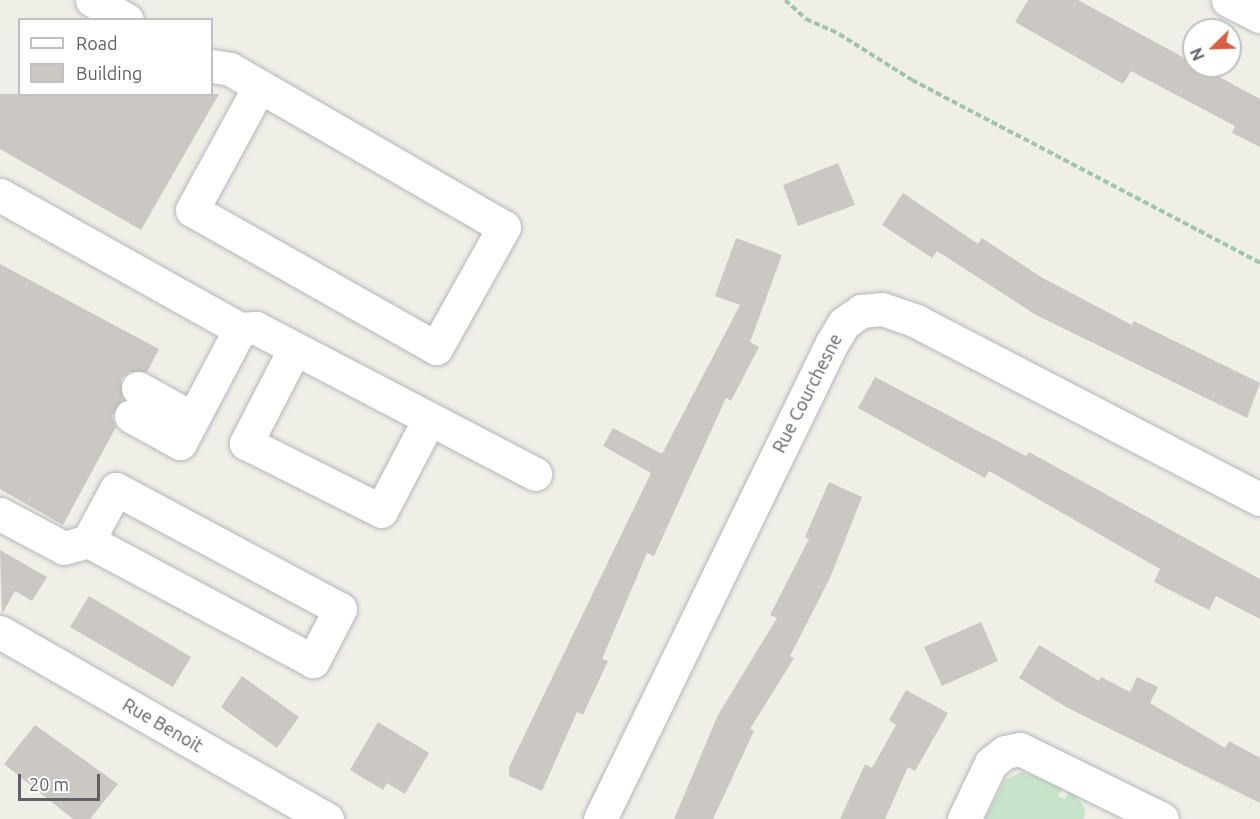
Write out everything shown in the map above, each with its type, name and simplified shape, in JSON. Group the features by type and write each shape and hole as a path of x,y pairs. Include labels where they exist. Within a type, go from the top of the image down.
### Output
{"street":[{"path":"92,0 124,18"},
{"path":"1228,0 1260,16"},
{"path":"213,66 230,69 504,227 436,348 192,210 259,87"},
{"path":"0,195 240,329 256,328 294,350 535,474"},
{"name":"Rue Courchesne","path":"600,819 826,354 844,323 861,311 882,309 916,321 1260,499"},
{"path":"134,402 180,443 240,329"},
{"path":"294,350 246,443 381,511 429,419"},
{"path":"0,514 64,548 88,540 116,489 340,609 313,661 88,540"},
{"name":"Rue Benoit","path":"0,632 327,819"},
{"path":"964,819 991,763 1013,749 1038,754 1118,810 1162,819"}],"path":[{"path":"785,0 806,19 839,34 912,80 1260,264"}],"green space":[{"path":"1022,772 1063,787 1058,796 1065,799 1069,791 1076,795 1085,809 1084,819 985,819 1005,780"}],"building":[{"path":"1028,0 1078,0 1182,57 1182,78 1221,78 1260,99 1260,147 1232,133 1235,126 1131,71 1123,84 1015,22"},
{"path":"0,94 18,94 18,96 213,96 213,94 219,94 141,230 0,149"},
{"path":"838,163 855,205 798,226 783,185"},
{"path":"903,193 978,244 982,238 1041,277 1132,325 1134,321 1260,383 1247,418 1036,315 937,251 932,258 882,225"},
{"path":"736,238 782,255 750,342 759,347 731,401 726,398 654,556 647,553 602,659 608,661 583,715 577,712 542,791 509,776 509,767 651,473 603,446 613,428 662,454 740,305 715,296"},
{"path":"0,264 159,349 147,372 129,372 121,379 123,399 112,416 116,427 63,525 0,489"},
{"path":"875,377 1026,456 1029,452 1260,579 1260,619 1216,596 1209,610 1154,582 1160,569 989,471 985,478 858,408"},
{"path":"829,482 862,497 830,578 790,656 794,658 750,729 754,731 713,819 674,819 718,715 777,618 770,615 809,539 805,537"},
{"path":"0,550 47,577 32,601 15,591 2,614"},
{"path":"89,596 191,657 173,687 70,627"},
{"path":"981,622 998,661 942,686 924,647"},
{"path":"1039,645 1099,681 1101,677 1130,692 1137,677 1158,687 1150,703 1225,748 1229,741 1260,758 1260,803 1066,707 1019,678"},
{"path":"242,676 299,717 277,748 221,707"},
{"path":"906,690 948,713 915,771 908,767 885,819 840,819 865,764 872,768 896,725 889,720"},
{"path":"378,722 429,753 405,794 387,783 383,790 350,770"},
{"path":"35,725 118,784 90,819 73,819 4,764"}]}
